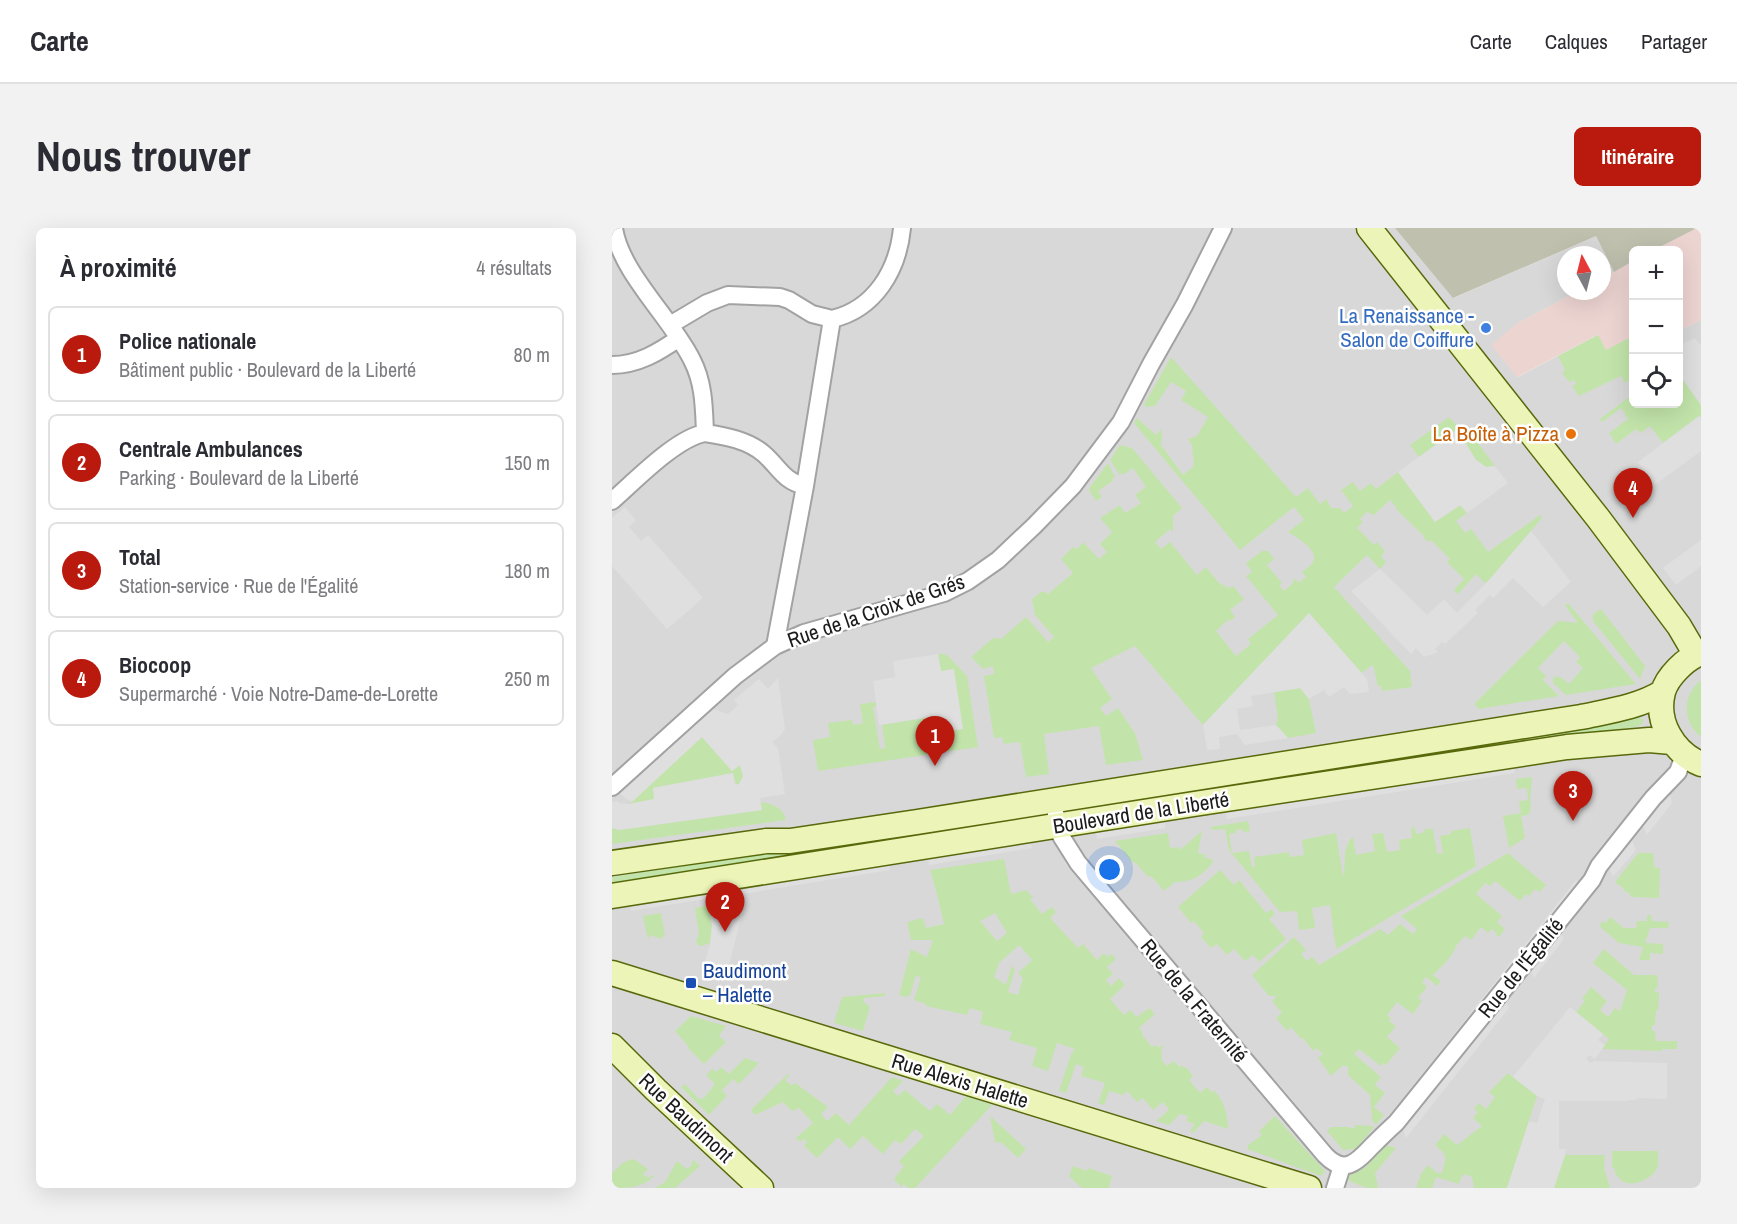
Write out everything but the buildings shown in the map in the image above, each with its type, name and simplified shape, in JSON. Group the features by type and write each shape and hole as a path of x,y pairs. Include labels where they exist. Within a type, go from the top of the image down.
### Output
{"main road":[{"path":"1369,228 1598,518 1698,654 1681,665 1663,692 1662,712 1665,727 1686,753"},
{"name":"Boulevard de la Liberté","path":"612,863 766,841 790,841 1581,717 1627,707 1652,699 1663,692"},
{"name":"Boulevard de la Liberté","path":"612,896 1568,747 1640,741 1686,753"},
{"name":"Rue Alexis Halette","path":"612,973 1309,1188"},
{"name":"Rue Baudimont","path":"612,1046 761,1188"}],"street":[{"path":"614,228 623,257 693,361 701,383 705,433"},
{"path":"612,365 645,359 666,347 674,332 707,303 728,295 780,297 812,314 832,319 852,313 881,288 898,253 902,228"},
{"name":"Rue de la Croix de Grés","path":"612,787 726,683 775,646 804,633 931,597 956,587 983,572 998,560 1073,486 1121,422 1223,228"},
{"path":"775,646 805,486 832,319"},
{"path":"612,501 672,449 685,440 705,433 755,447 789,480 805,486"},
{"name":"Rue de l'Égalité","path":"1342,1166 1360,1159 1396,1123 1592,880 1599,866 1653,798 1678,772 1686,753"},
{"name":"Rue de la Fraternité","path":"1052,800 1058,827 1078,863 1325,1155 1334,1163 1342,1166"},
{"path":"1335,1188 1342,1166"}],"shaded area":[{"path":"612,228 1395,228 1454,298 1557,253 1557,300 1561,300 1518,323 1518,377 1598,335 1606,350 1629,338 1629,408 1683,408 1683,329 1701,320 1701,1188 612,1188"},
{"path":"1395,228 1697,228 1662,246 1629,246 1629,263 1614,272 1611,266 1611,246 1601,246 1596,236 1573,246 1557,246 1557,253 1453,298"},
{"path":"1701,228 1701,320 1683,329 1683,246 1662,246"},
{"path":"1596,236 1601,246 1573,246"},
{"path":"1629,263 1629,338 1606,350 1597,335 1517,377 1491,345 1518,323 1561,300 1611,300 1611,273"},
{"path":"1695,338 1701,345 1701,405 1683,380 1683,344"},
{"path":"1699,416 1701,419 1701,451 1623,508 1616,498 1647,475 1638,462"},
{"path":"1459,428 1468,440 1465,442 1476,460 1486,467 1495,466 1508,483 1467,513 1460,505 1435,522 1398,472"},
{"path":"625,507 636,520 629,527 641,541 648,535 703,598 667,629 612,566 612,518"},
{"path":"1531,531 1571,582 1543,607 1513,578 1493,598 1490,595 1475,610 1478,613 1445,644 1442,642 1435,649 1438,652 1424,657 1416,648 1411,654 1351,591 1380,569 1427,615 1444,599 1457,613"},
{"path":"1701,540 1701,566 1676,585 1663,568"},
{"path":"1309,613 1367,679 1369,692 1350,694 1344,687 1329,697 1324,690 1309,699 1300,688 1251,696 1253,706 1237,709 1240,730 1276,725 1288,738 1245,745 1237,734 1219,737 1220,749 1207,750 1203,725"},
{"path":"938,654 941,671 954,669 963,729 933,733 930,717 879,725 873,681 895,677 893,661"},
{"path":"778,678 785,729 772,742 778,748 785,794 760,798 762,810 619,830 612,828 612,802 629,804 654,799 653,788 733,773 735,785 739,784 743,776 740,765 732,771 702,737 632,802 620,794 713,709 728,714 738,705 734,700 759,679 768,689"},
{"path":"1514,767 1515,773 1227,819 1226,813"},
{"path":"1669,790 1672,803 1647,835 1642,823"},
{"path":"1165,822 1165,828 1097,839 1096,833"},
{"path":"1631,837 1636,850 1613,877 1608,866"},
{"path":"1031,842 1032,848 929,865 928,859"},
{"path":"1067,859 1308,1140 1303,1142 1064,862"},
{"path":"1087,861 1294,1102 1290,1104 1084,864"},
{"path":"889,865 890,870 730,896 729,891"},
{"path":"1576,880 1581,884 1391,1122 1387,1118"},
{"path":"712,893 712,898 631,911 630,906"},
{"path":"746,900 728,968 705,961 712,926 709,905"},
{"path":"1558,927 1564,939 1534,978 1528,964"},
{"path":"1504,995 1509,1008 1406,1138 1401,1124"},
{"path":"1570,1007 1603,1034 1598,1040 1605,1045 1595,1059 1589,1055 1586,1059 1591,1063 1593,1061 1667,1063 1667,1099 1559,1101 1559,1149 1566,1149 1554,1188 1507,1188 1529,1121 1537,1123 1545,1099 1537,1096 1513,1077"}],"green space":[{"path":"1598,335 1606,350 1629,338 1629,380 1625,383 1621,376 1579,396 1572,386 1576,384 1574,380 1569,382 1562,373 1565,370 1558,356"},
{"path":"1171,357 1296,497 1308,488 1320,504 1326,499 1331,508 1340,508 1344,513 1353,506 1341,490 1353,482 1360,491 1371,483 1376,489 1398,472 1435,522 1461,505 1467,513 1456,521 1465,533 1471,529 1488,552 1540,515 1542,518 1490,579 1485,583 1476,574 1458,594 1454,590 1464,579 1447,562 1450,559 1431,540 1428,542 1390,500 1374,515 1367,512 1360,519 1363,522 1357,528 1374,545 1377,542 1385,551 1381,557 1386,562 1380,569 1367,555 1334,587 1410,671 1412,687 1382,691 1381,686 1378,686 1373,665 1361,673 1309,614 1203,725 1135,646 1091,668 1112,699 1100,708 1106,716 1118,708 1135,733 1143,760 1106,765 1099,726 1044,734 1049,774 1026,777 1020,742 1004,744 1002,737 994,738 984,676 994,674 993,666 983,669 971,657 993,638 1001,639 1026,617 1048,642 1054,637 1035,615 1032,599 1041,592 1048,594 1073,573 1061,559 1073,547 1077,549 1083,542 1099,559 1107,552 1100,544 1112,532 1100,518 1120,505 1125,513 1141,503 1135,495 1146,487 1133,468 1123,475 1119,474 1110,460 1120,445 1132,448 1182,508 1173,516 1173,532 1170,529 1155,542 1161,549 1170,542 1197,575 1206,567 1219,583 1229,588 1233,586 1244,599 1230,610 1235,617 1231,621 1229,619 1216,631 1236,656 1251,644 1248,639 1278,615 1246,576 1252,572 1246,563 1262,551 1268,551 1274,559 1267,565 1282,583 1279,585 1284,591 1296,578 1298,583 1306,577 1302,572 1313,561 1314,556 1310,549 1288,532 1304,520 1294,507 1240,550 1134,423 1137,418 1156,435 1161,429 1161,445 1183,475 1194,466 1192,445 1188,439 1197,436 1208,417 1181,400 1186,391 1171,382 1155,406 1144,405"},
{"path":"1683,380 1701,405 1701,415 1663,443 1650,426 1640,433 1636,429 1616,444 1609,433 1628,419 1621,408 1602,422 1600,419 1629,397 1629,408 1683,408"},
{"path":"1449,417 1459,428 1419,457 1410,445"},
{"path":"1473,436 1495,466 1486,467 1476,460 1464,442"},
{"path":"1108,463 1115,477 1113,481 1098,491 1102,497 1096,501 1089,490"},
{"path":"1568,603 1636,684 1566,695 1553,683 1553,679 1555,676 1562,678 1569,684 1583,668 1576,662 1580,657 1564,641 1538,668 1546,676 1543,680 1559,696 1479,709 1474,704 1558,621 1578,623 1565,605"},
{"path":"1601,609 1645,666 1640,679 1593,621 1593,614"},
{"path":"938,654 948,656 967,676 978,747 818,771 813,740 830,737 828,723 852,720 853,725 863,723 860,704 876,702 876,706 873,707 880,749 885,748 882,725 931,717 954,669 941,672"},
{"path":"1701,680 1701,737 1690,724 1687,708 1690,693"},
{"path":"1300,688 1309,699 1316,733 1288,738 1276,725 1278,718 1274,692"},
{"path":"1638,716 1643,723 1637,727 1066,813 1067,809"},
{"path":"702,737 732,771 740,765 743,776 739,784 736,785 733,773 653,788 655,799 629,804"},
{"path":"1532,777 1531,809 1528,815 1521,816 1525,838 1509,848 1503,816 1521,813 1519,801 1528,800 1527,788 1517,789 1516,779"},
{"path":"761,802 777,807 783,812 786,820 612,844 612,828 619,830 761,810"},
{"path":"1248,821 1250,831 1243,832 1242,829 1229,834 1232,853 1249,851 1252,867 1255,866 1254,857 1289,852 1289,857 1304,855 1302,840 1336,833 1343,877 1347,846 1353,837 1356,855 1375,851 1372,834 1383,833 1387,852 1400,850 1399,840 1412,838 1411,830 1414,825 1416,834 1425,832 1424,829 1433,829 1437,854 1443,853 1440,836 1451,834 1451,831 1470,828 1476,866 1336,949 1330,905 1312,908 1315,928 1299,930 1297,911 1280,912 1229,850 1225,829 1213,830 1210,827"},
{"path":"1202,831 1198,853 1206,855 1204,857 1213,862 1197,877 1175,882 1164,891 1151,876 1148,877 1135,862 1133,863 1115,841 1168,833 1170,848 1179,847 1180,850"},
{"path":"897,832 899,844 612,889 612,877"},
{"path":"1508,853 1546,885 1540,892 1535,889 1529,896 1526,894 1520,901 1495,881 1490,886 1485,883 1476,894 1502,916 1497,922 1505,929 1499,937 1492,929 1488,933 1481,927 1471,940 1465,936 1447,961 1433,975 1441,981 1437,986 1426,977 1422,982 1427,987 1418,998 1422,1001 1413,1014 1397,1002 1387,1015 1391,1018 1389,1021 1396,1026 1387,1037 1400,1048 1386,1065 1384,1063 1381,1066 1359,1049 1354,1054 1381,1077 1375,1085 1385,1093 1374,1107 1384,1115 1376,1125 1372,1120 1370,1095 1348,1075 1348,1066 1342,1066 1331,1076 1318,1058 1323,1054 1317,1048 1313,1051 1291,1027 1287,1031 1276,1018 1282,1013 1272,1001 1277,996 1269,996 1252,975 1294,937 1306,950 1301,954 1307,961 1312,957 1319,965 1380,929 1388,935 1400,924 1413,934 1417,929 1401,916"},
{"path":"1638,853 1653,853 1654,867 1660,868 1659,898 1631,897 1615,882"},
{"path":"1004,859 1011,894 1026,890 1033,897 1030,899 1042,914 1052,907 1056,912 1050,918 1078,948 1083,944 1097,960 1104,953 1107,957 1111,954 1116,959 1107,967 1113,974 1106,980 1111,986 1119,978 1125,985 1110,999 1124,1015 1130,1010 1137,1017 1149,1008 1155,1014 1139,1028 1142,1035 1152,1047 1156,1045 1159,1048 1162,1045 1164,1047 1161,1049 1162,1061 1167,1066 1174,1061 1179,1067 1182,1065 1186,1067 1193,1076 1189,1080 1200,1093 1207,1087 1212,1093 1214,1090 1225,1108 1228,1129 1204,1121 1193,1133 1190,1131 1195,1124 1186,1121 1188,1116 1180,1114 1169,1125 1156,1121 1169,1110 1163,1102 1153,1110 1143,1098 1137,1102 1127,1091 1123,1095 1109,1091 1104,1105 1098,1103 1105,1083 1081,1076 1084,1067 1076,1064 1066,1093 1059,1091 1071,1054 1075,1049 1057,1043 1048,1071 1032,1066 1037,1048 1009,1040 1012,1032 980,1024 983,1012 970,1008 967,1015 926,1006 914,1000 921,977 916,976 910,995 907,997 899,995 911,949 927,957 933,940 911,940 907,922 923,918 926,928 944,924 930,870","holes":["995,913 1007,933 997,941 980,921","1019,945 1032,960 1018,973 1023,978 1018,995 1008,992 1015,969 1012,966 1006,985 994,977 999,963"]},
{"path":"1220,870 1234,885 1239,880 1266,913 1271,909 1275,914 1269,919 1286,939 1259,962 1253,955 1245,961 1234,949 1227,955 1217,944 1211,948 1201,937 1204,933 1194,921 1191,923 1178,907"},
{"path":"709,905 712,926 710,943 701,946 696,941 699,934 695,908"},
{"path":"661,913 665,936 663,935 662,939 650,935 648,940 643,916"},
{"path":"1647,915 1651,915 1652,921 1669,922 1668,928 1650,928 1645,943 1663,944 1663,954 1650,953 1650,960 1639,960 1643,947 1619,943 1599,926 1603,921 1606,923 1610,917 1624,928 1636,928 1637,921 1647,921"},
{"path":"1604,949 1634,975 1657,975 1658,988 1655,988 1655,992 1659,992 1658,1010 1652,1031 1655,1031 1656,1041 1677,1041 1677,1049 1662,1049 1662,1051 1602,1049 1609,1039 1576,1012 1585,1001 1582,999 1591,987 1607,1001 1600,1010 1608,1017 1615,1008 1620,1011 1627,990 1593,963"},
{"path":"886,993 884,996 864,998 863,1001 870,1007 863,1031 834,1023 842,997"},
{"path":"691,1016 726,1026 719,1036 726,1042 704,1064 675,1031"},
{"path":"745,1058 759,1063 739,1084 733,1079 722,1090 727,1096 709,1115 681,1087 685,1084 699,1099 704,1098 715,1084 706,1075 712,1069 716,1072 721,1067 729,1074"},
{"path":"789,1073 786,1081 791,1085 795,1083 828,1107 821,1114 827,1121 836,1113 849,1125 892,1077 903,1081 893,1091 898,1096 905,1090 930,1111 937,1104 950,1115 966,1096 992,1105 915,1188 908,1188 904,1184 901,1187 894,1179 904,1166 899,1161 924,1136 915,1129 901,1144 895,1140 883,1154 863,1136 850,1149 838,1137 817,1158 804,1146 807,1142 804,1139 800,1142 796,1138 813,1123 799,1108 792,1111 783,1102 755,1115 751,1110"},
{"path":"1508,1073 1537,1096 1507,1188 1474,1188 1472,1177 1464,1174 1459,1184 1436,1177 1432,1188 1416,1188 1421,1174 1428,1165 1437,1173 1442,1173 1445,1154 1435,1145 1444,1134 1457,1145 1482,1126 1473,1118 1478,1112 1474,1109 1479,1103 1486,1109 1495,1097 1489,1092"},
{"path":"990,1116 1026,1149 1018,1158 1002,1143 995,1142"},
{"path":"1275,1116 1325,1171 1321,1176 1247,1149 1248,1145 1262,1135 1259,1131"},
{"path":"1355,1125 1374,1127 1356,1149 1343,1150 1327,1131 1331,1127 1355,1128"},
{"path":"1386,1145 1396,1148 1375,1173 1378,1188 1367,1188 1349,1181 1348,1176 1366,1167"},
{"path":"1612,1151 1658,1151 1658,1166 1653,1174 1644,1180 1633,1183 1624,1182 1619,1179 1614,1171 1615,1168 1612,1168"},
{"path":"1565,1155 1605,1155 1604,1168 1610,1188 1554,1188"},
{"path":"634,1159 648,1169 643,1174 648,1178 654,1176 640,1185 612,1188 612,1173 624,1162"},
{"path":"694,1160 700,1166 675,1188 655,1188 665,1182 677,1161 687,1169"},
{"path":"1073,1166 1112,1176 1109,1188 1082,1188 1069,1176"}],"place":[{"name":"La Renaissance - Salon de Coiffure","path":"1486,328"},
{"name":"La Boîte à Pizza","path":"1571,434"},
{"name":"Biocoop","path":"1633,518"},
{"name":"Police nationale","path":"935,766"},
{"name":"Total","path":"1573,821"},
{"name":"Centrale Ambulances","path":"725,932"},
{"name":"Baudimont – Halette","path":"691,983"}]}
